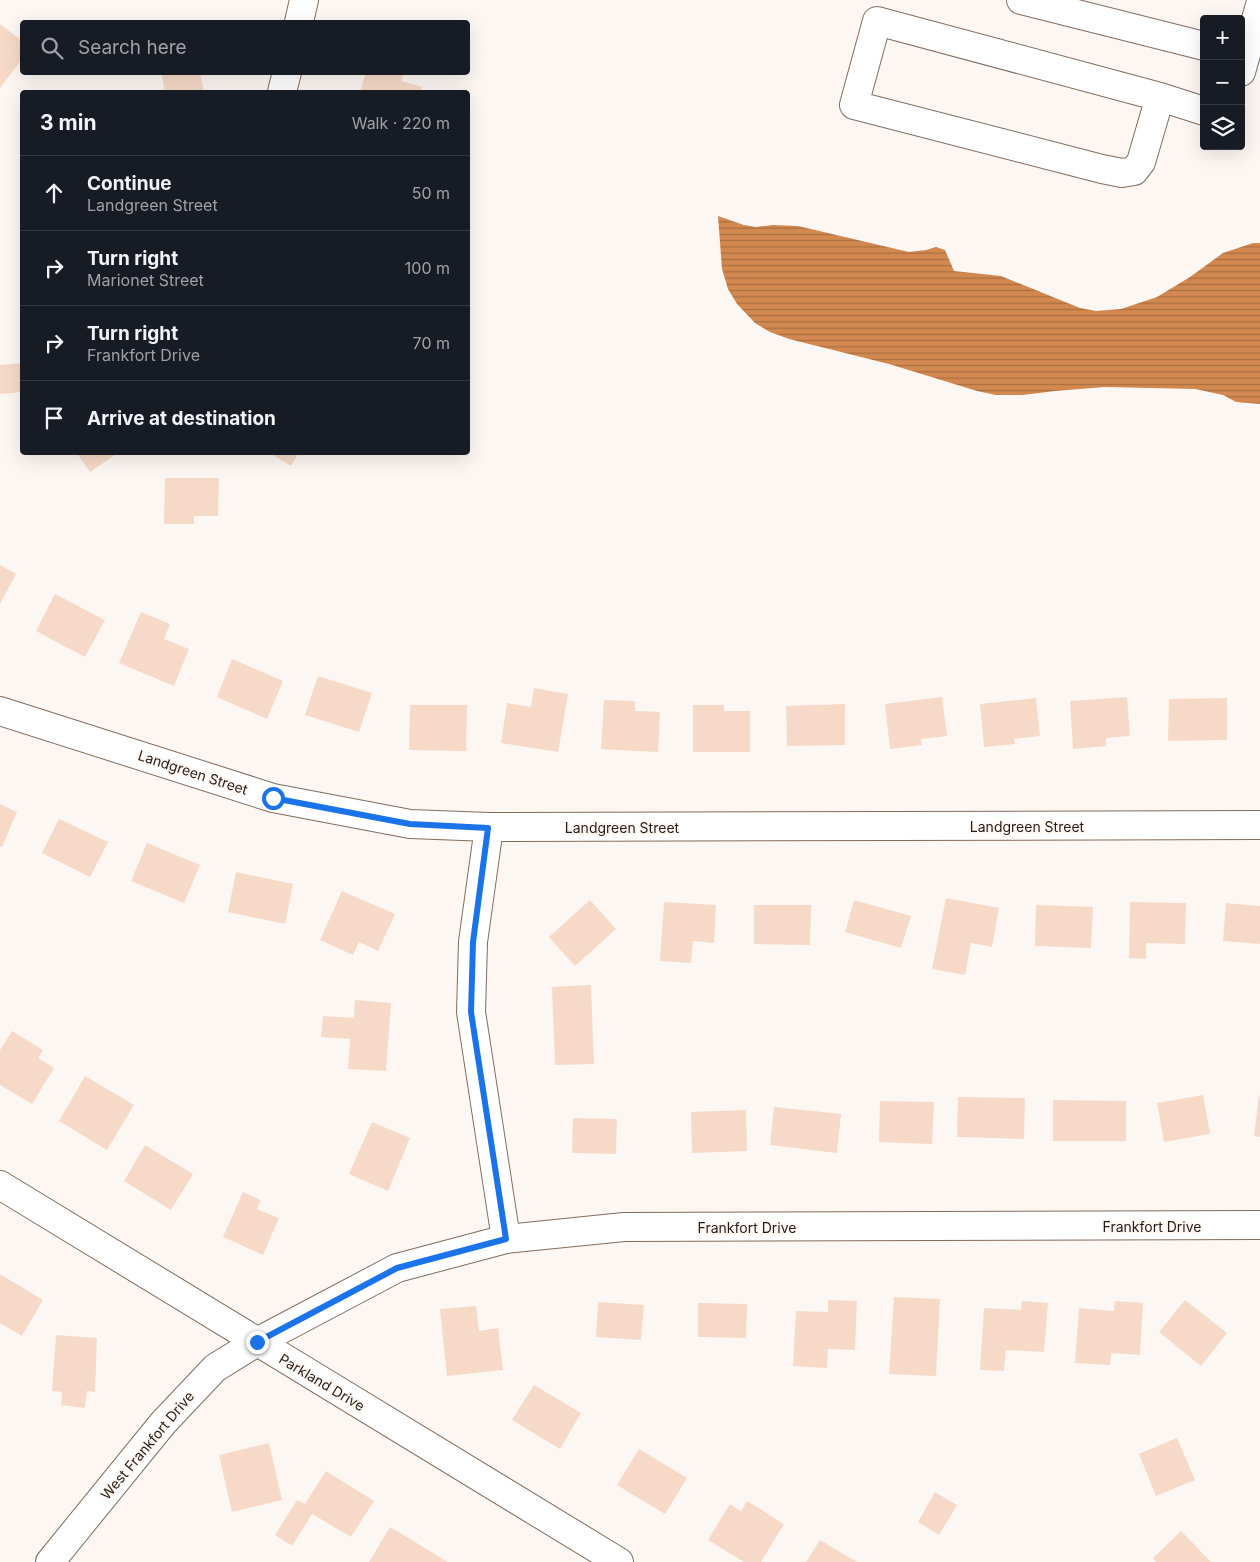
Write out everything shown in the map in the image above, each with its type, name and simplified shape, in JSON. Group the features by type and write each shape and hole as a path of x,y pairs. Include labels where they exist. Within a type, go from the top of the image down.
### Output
{"street":[{"path":"299,20 304,0"},
{"path":"1020,0 1200,45"},
{"path":"1247,58 1260,5"},
{"path":"1160,97 1141,162 1134,171 1122,173 1092,167 854,105 876,22 1160,97 1200,110"},
{"path":"282,90 286,75"},
{"name":"Landgreen Street","path":"0,711 273,798 410,824 488,828 1260,825"},
{"path":"488,828 473,942 471,1012 506,1239"},
{"name":"Parkland Drive","path":"0,1185 618,1562"},
{"name":"Frankfort Drive","path":"257,1342 397,1268 506,1239 624,1227 1260,1226"},
{"name":"West Frankfort Drive","path":"50,1562 163,1423 215,1368 257,1342"}],"shaded area":[{"path":"718,216 756,227 773,225 798,226 909,252 936,247 945,250 954,271 1001,276 1080,308 1096,311 1121,309 1157,297 1190,277 1223,253 1253,243 1260,243 1260,404 1236,402 1223,395 1195,389 1105,387 1023,395 996,395 889,364 789,339 770,332 755,323 737,304 728,289 722,269"}],"building":[{"path":"0,24 20,39 20,62 0,88"},
{"path":"162,75 201,75 204,90 165,90"},
{"path":"365,75 403,75 401,81 422,87 421,90 361,90"},
{"path":"20,363 20,392 0,394 0,365"},
{"path":"78,455 115,455 90,472"},
{"path":"273,455 297,455 291,466"},
{"path":"165,478 219,478 218,516 194,516 194,524 164,524"},
{"path":"0,565 16,574 0,604"},
{"path":"55,594 105,620 85,657 36,631"},
{"path":"141,612 170,624 164,639 189,649 174,686 119,663"},
{"path":"232,659 283,681 267,719 217,697"},
{"path":"318,676 372,693 359,732 305,715"},
{"path":"534,688 568,694 558,752 501,743 507,703 531,707"},
{"path":"942,697 947,736 921,739 922,745 890,749 885,704"},
{"path":"1127,697 1130,736 1106,738 1106,746 1073,749 1070,701"},
{"path":"1036,698 1040,736 1014,739 1015,744 984,747 980,704"},
{"path":"1227,698 1227,740 1168,741 1169,699"},
{"path":"604,700 635,701 635,711 660,712 658,752 601,749"},
{"path":"845,704 845,745 787,746 786,706"},
{"path":"410,705 467,705 466,751 409,750"},
{"path":"693,705 724,705 724,711 750,711 750,752 693,752"},
{"path":"0,804 17,812 2,847 0,846"},
{"path":"59,819 108,842 90,877 42,853"},
{"path":"147,843 200,865 184,903 131,881"},
{"path":"236,872 293,884 285,924 228,912"},
{"path":"342,891 395,914 378,951 359,942 353,955 320,940"},
{"path":"946,898 999,908 992,947 971,943 965,975 932,969"},
{"path":"590,900 616,929 575,966 549,937"},
{"path":"854,900 911,916 901,948 845,932"},
{"path":"664,902 716,905 714,943 693,941 691,963 660,961"},
{"path":"1130,902 1186,903 1185,944 1146,943 1146,959 1129,958"},
{"path":"1226,903 1260,906 1260,944 1223,941"},
{"path":"754,905 811,905 810,945 754,944"},
{"path":"1036,905 1093,907 1091,948 1035,946"},
{"path":"591,985 594,1064 555,1065 552,987"},
{"path":"355,1000 391,1003 386,1071 348,1069 350,1039 321,1037 323,1016 354,1018"},
{"path":"12,1031 43,1050 38,1058 54,1068 32,1104 0,1085 0,1050"},
{"path":"85,1076 134,1105 107,1150 59,1121"},
{"path":"1203,1095 1210,1134 1164,1142 1157,1103"},
{"path":"1260,1096 1260,1137 1254,1136"},
{"path":"958,1097 1025,1098 1024,1139 957,1137"},
{"path":"1053,1100 1126,1101 1126,1141 1053,1141"},
{"path":"880,1101 934,1102 932,1144 879,1142"},
{"path":"774,1107 841,1114 837,1153 770,1145"},
{"path":"746,1110 747,1151 692,1153 691,1112"},
{"path":"573,1118 617,1119 616,1154 572,1153"},
{"path":"372,1122 410,1138 388,1191 349,1174"},
{"path":"145,1145 193,1174 171,1210 124,1181"},
{"path":"243,1192 261,1200 257,1209 279,1218 263,1255 223,1237"},
{"path":"0,1274 43,1300 22,1336 0,1323"},
{"path":"894,1297 940,1299 936,1376 889,1374"},
{"path":"828,1300 857,1301 855,1350 828,1349 827,1368 793,1366 796,1311 828,1312"},
{"path":"1185,1300 1227,1333 1201,1366 1159,1332"},
{"path":"1022,1301 1048,1303 1044,1352 1006,1350 1004,1371 980,1370 984,1308 1021,1310"},
{"path":"1115,1301 1143,1303 1140,1355 1111,1353 1110,1365 1075,1363 1079,1308 1114,1311"},
{"path":"598,1302 644,1305 641,1340 596,1337"},
{"path":"698,1303 747,1304 746,1338 698,1337"},
{"path":"476,1306 479,1331 498,1328 503,1370 447,1376 440,1309"},
{"path":"56,1335 97,1338 95,1392 87,1391 85,1408 61,1405 62,1392 52,1391"},
{"path":"534,1385 581,1413 560,1449 512,1420"},
{"path":"1177,1438 1195,1480 1156,1496 1139,1454"},
{"path":"269,1443 282,1500 232,1512 219,1455"},
{"path":"639,1449 687,1478 665,1514 617,1485"},
{"path":"326,1471 374,1501 351,1537 312,1514 292,1546 275,1535 297,1500 305,1504"},
{"path":"935,1492 957,1505 939,1535 918,1522"},
{"path":"747,1501 784,1524 761,1562 744,1562 708,1540 730,1504 741,1511"},
{"path":"390,1527 448,1562 369,1562"},
{"path":"1181,1531 1211,1562 1156,1562 1153,1558"},
{"path":"820,1540 857,1562 806,1562"}],"route":[{"path":"257,1342 397,1268 506,1239 471,1012 473,942 488,828 410,824 273,798"}]}
